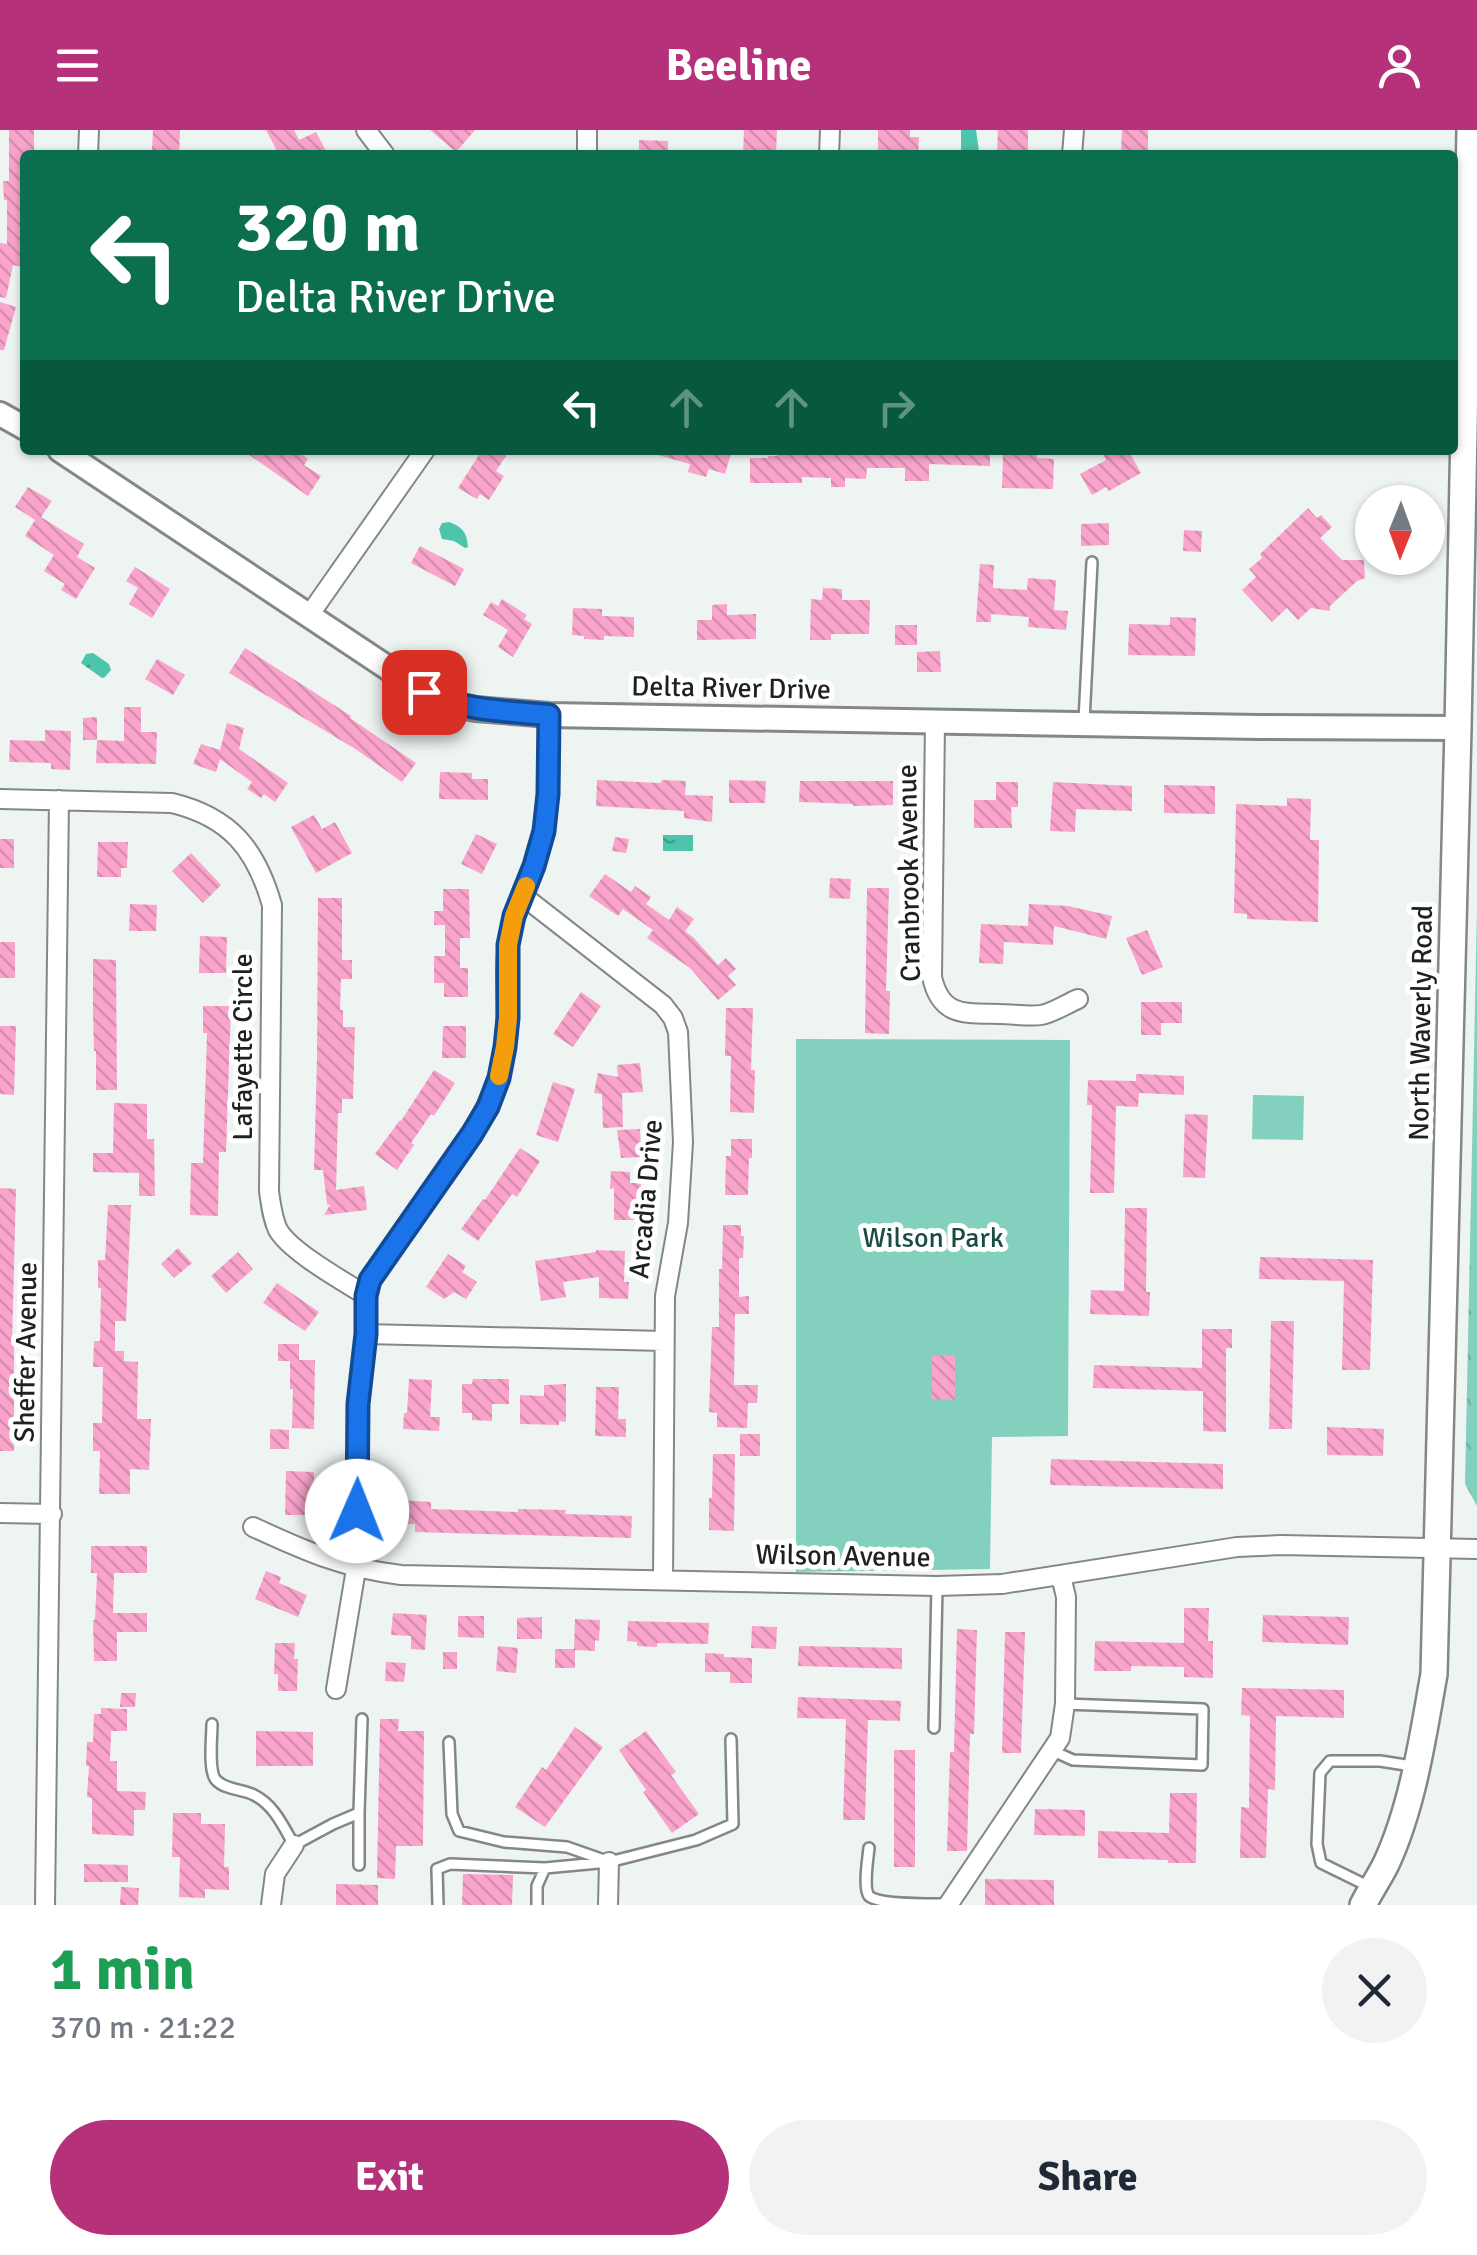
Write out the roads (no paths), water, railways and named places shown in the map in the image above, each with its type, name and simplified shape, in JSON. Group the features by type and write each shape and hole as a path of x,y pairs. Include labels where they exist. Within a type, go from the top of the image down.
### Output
{"main road":[{"name":"North Waverly Road","path":"1368,1896 1387,1861 1417,1767 1434,1674 1468,728 1470,130"}],"street":[{"name":"Delta River Drive","path":"68,455 399,676 448,703 476,709 549,715 1468,728"},
{"path":"310,614 421,455"},
{"path":"336,1689 356,1568 358,1404 366,1296 380,1264 472,1134 494,1093 505,1047 508,945 514,916 544,831 549,715"},
{"name":"Cranbrook Avenue","path":"935,721 932,977 936,993 952,1009 968,1013 1042,1014 1078,999"},
{"name":"Lafayette Circle","path":"0,799 172,804 218,820 250,851 264,877 272,906 272,1215 280,1233 295,1248 366,1296"},
{"name":"Sheffer Avenue","path":"45,1905 60,800"},
{"name":"Arcadia Drive","path":"522,896 664,1004 678,1032 683,1142 678,1223 665,1296 663,1580"},
{"path":"366,1334 664,1342"},
{"path":"0,1513 52,1514"},
{"name":"Wilson Avenue","path":"253,1527 315,1556 356,1568 401,1574 936,1586 1002,1584 1237,1547 1477,1549"},
{"path":"949,1904 1060,1738 1066,1596 1061,1576"},
{"path":"272,1905 275,1874 294,1845"},
{"path":"608,1905 609,1862"}],"lane":[{"path":"1084,724 1092,562"},
{"path":"934,1728 936,1586"},
{"path":"1053,1751 1074,1760 1202,1766 1202,1709 1064,1704"},
{"path":"359,1864 362,1719"},
{"path":"212,1724 215,1779 270,1806 294,1845 360,1813"},
{"path":"438,1905 437,1869 450,1864 545,1868 609,1862 696,1840 734,1824 731,1740"},
{"path":"450,1742 452,1814 459,1831 504,1842 566,1848 609,1862"},
{"path":"1368,1896 1321,1863 1317,1844 1320,1773 1330,1761 1380,1761 1417,1767"},
{"path":"869,1848 866,1888 880,1903 949,1904"},
{"path":"537,1905 538,1886 545,1868"}],"water":[{"path":"961,130 976,130 979,150 961,150"},
{"path":"449,522 463,531 468,547 442,539 439,529 442,523"},
{"path":"93,653 109,664 111,670 105,677 81,663 86,654"},
{"path":"663,835 693,835 693,851 663,851"}],"park label":[{"name":"Wilson Park","path":"933,1238"}]}
